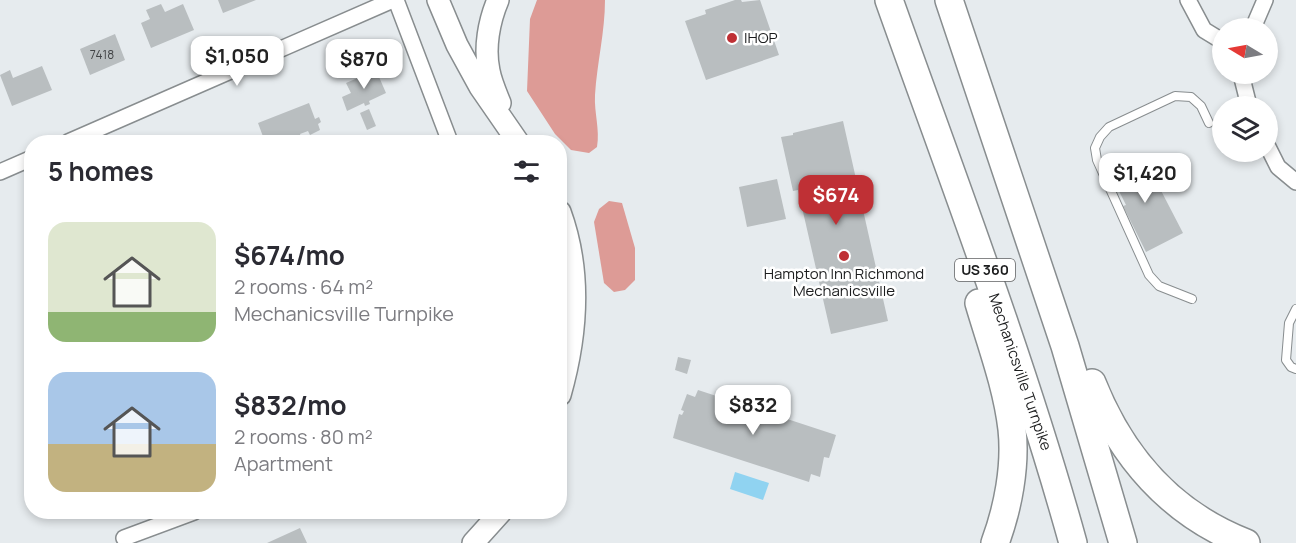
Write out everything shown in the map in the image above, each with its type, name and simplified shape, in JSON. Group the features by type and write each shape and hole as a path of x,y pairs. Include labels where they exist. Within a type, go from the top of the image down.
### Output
{"highway":[{"path":"888,0 1004,388 1012,430 1012,464 1006,505 995,543"},
{"name":"Mechanicsville Turnpike","path":"888,0 1023,376 1054,475 1072,543"},
{"name":"US 360","path":"950,0 1065,346 1123,543"},
{"path":"979,84 1069,315 1101,408 1116,435 1136,463 1178,504 1206,524 1246,543"}],"street":[{"path":"84,135 395,0 447,135"},
{"path":"438,0 457,45 480,87 513,135"},
{"path":"498,0 489,29 487,50 489,71 513,135"},
{"path":"1188,0 1204,30 1212,34"},
{"path":"1258,18 1264,0"},
{"path":"0,172 24,162"},
{"path":"1276,162 1278,167 1296,182"},
{"path":"567,231 573,262 575,307 567,363"},
{"path":"124,538 175,519"},
{"path":"473,543 495,519"}],"lane":[{"path":"1192,299 1159,286 1149,275 1097,160 1095,148 1100,137 1109,127 1175,96 1191,97 1201,106 1209,123"},
{"path":"1296,309 1289,323 1286,360 1291,367 1296,369"}],"shaded area":[{"path":"537,0 605,0 595,95 598,140 597,147 589,153 571,150 567,146 567,135 555,134 527,91 530,19"},
{"path":"609,201 622,203 635,248 635,280 625,290 614,292 604,283 594,222 599,209"}],"water":[{"path":"735,472 769,483 763,500 730,489"}],"building":[{"path":"218,0 256,0 223,13"},
{"name":"IHOP","path":"735,0 742,2 760,0 779,55 706,80 685,21 706,14 705,10"},
{"path":"161,4 165,12 183,4 194,30 151,48 141,23 150,19 146,10"},
{"path":"115,34 125,60 90,75 80,49"},
{"path":"42,66 52,90 12,106 0,75 10,70 13,78"},
{"path":"376,70 386,93 369,101 370,104 365,106 364,103 347,111 342,97 351,93 346,83"},
{"path":"309,103 315,119 319,117 321,122 318,124 320,130 310,135 308,131 300,135 262,135 258,123"},
{"path":"369,109 376,126 367,130 360,113"},
{"name":"Hampton Inn Richmond Mechanicsville","path":"843,121 888,321 831,334 798,190 793,191 781,137"},
{"path":"1141,156 1183,233 1146,252 1123,206 1126,205 1110,173 1119,168 1117,162 1128,157 1130,161"},
{"path":"777,179 786,219 747,227 739,187"},
{"path":"678,357 691,360 687,374 675,370"},
{"path":"698,390 836,435 829,458 824,457 820,477 811,474 809,482 673,438 679,414 682,415 684,411 681,410 687,394 695,397"},
{"path":"300,528 307,543 267,543"}],"place":[{"name":"IHOP","path":"732,38"},
{"name":"Hampton Inn Richmond Mechanicsville","path":"844,256"}]}
